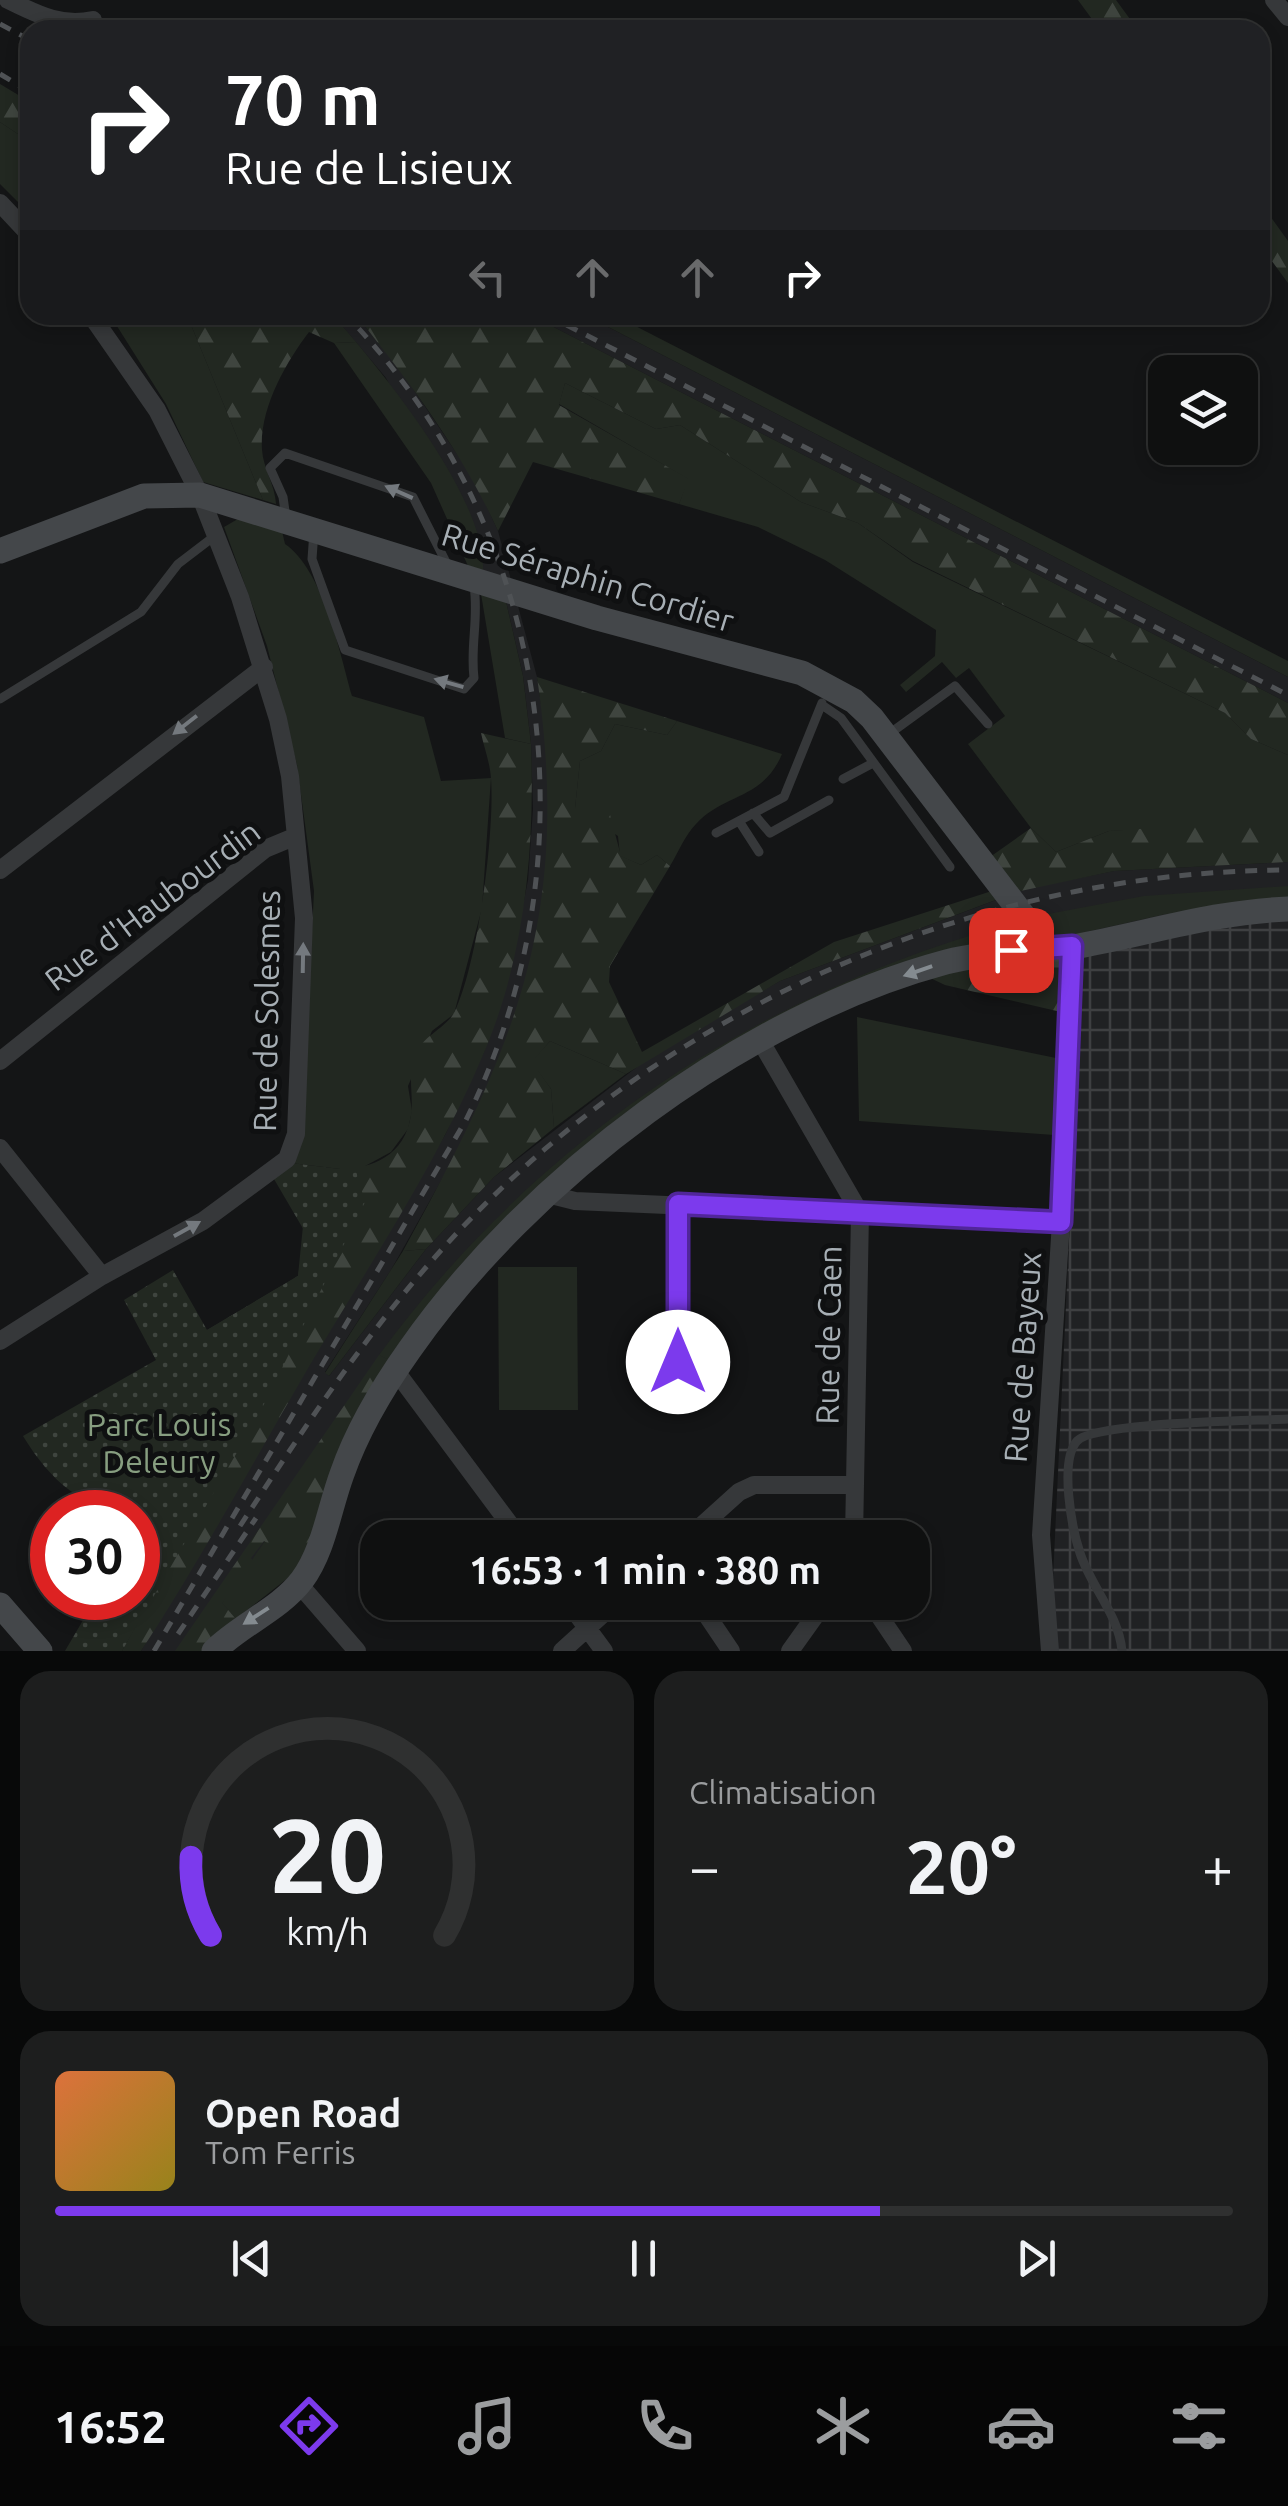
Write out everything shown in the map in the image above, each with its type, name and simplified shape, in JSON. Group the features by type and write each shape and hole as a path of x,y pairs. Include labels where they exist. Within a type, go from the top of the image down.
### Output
{"street":[{"path":"8,0 51,20"},
{"path":"1274,0 1288,17"},
{"path":"0,202 20,225"},
{"name":"Rue de Solesmes","path":"0,1341 102,1276 203,1220 292,1150 304,918 290,776 264,667 200,495 157,410 98,325"},
{"name":"Rue Séraphin Cordier","path":"0,552 144,496 200,495 286,518 597,618 802,674 824,696 854,701 887,736 988,870 1051,941"},
{"path":"0,870 264,667"},
{"name":"Rue d'Haubourdin","path":"0,1061 265,849 294,837"},
{"path":"214,1651 238,1628 299,1584 317,1552 350,1454 396,1370 463,1280 547,1194 645,1113 760,1040 914,972 1051,941 1213,915 1288,909"},
{"name":"Rue de Bayeux","path":"1050,1651 1041,1534 1061,1222 1051,941"},
{"name":"Rue de Caen","path":"760,1040 860,1213 854,1520"},
{"path":"0,1148 102,1276"},
{"path":"547,1194 575,1201 1061,1222"},
{"path":"678,1204 678,1362"},
{"path":"396,1370 507,1520"},
{"path":"708,1520 739,1492 754,1485 855,1486"},
{"path":"299,1584 357,1651"},
{"path":"0,1606 40,1651"},
{"path":"582,1620 604,1651"},
{"path":"562,1651 597,1620"},
{"path":"710,1620 731,1651"},
{"path":"790,1651 812,1620"},
{"path":"882,1620 903,1651"},
{"path":"0,1630 19,1651"}],"lane":[{"path":"286,518 283,497 270,468 284,452 413,496 461,574 478,614 470,651 474,678 464,689 345,650 312,559 315,528"},
{"path":"0,699 141,612 178,564 216,535"},
{"path":"887,736 955,686 988,724"},
{"path":"824,696 950,867"},
{"path":"716,834 784,797 824,696"},
{"path":"843,779 873,763"},
{"path":"753,814 770,833 830,800"},
{"path":"739,821 759,852"},
{"path":"1122,1651 1116,1625 1080,1552 1067,1480 1072,1447 1080,1437 1109,1429 1288,1419"}],"shaded area":[{"path":"341,325 364,325 401,371 474,479 498,531 537,677 547,745 549,814 546,887 528,977 499,1062 460,1147 391,1270 325,1372 329,1376 426,1249 494,1177 659,1050 780,981 1025,889 1114,871 1288,862 1288,904 829,1000 503,1225 205,1651 141,1651 445,1135 484,1052 510,972 528,880 533,809 531,744 523,676 505,597 483,570 386,378"},
{"path":"550,325 604,325 1288,677 1288,703"},
{"path":"1288,904 1288,1651 1058,1651 1053,1579 1082,966 1069,938 1166,914"}],"green space":[{"path":"1078,0 1116,0 1131,20 1093,20"},
{"path":"0,84 20,96 20,135 0,122"},
{"path":"0,122 20,135 20,204 0,184"},
{"path":"1270,216 1288,241 1288,283 1270,259"},
{"path":"116,325 191,325 263,500 203,482 166,404"},
{"path":"191,325 342,325 356,342 334,343 309,332 283,372 269,403 262,434 263,457 276,504 263,500"},
{"path":"364,325 550,325 1288,703 1288,755 1251,739 1225,713 913,561 858,523 801,502 680,425 656,429 565,383 559,405 689,479 679,504 533,462 498,531 451,445"},
{"path":"604,325 633,325 1288,661 1288,677"},
{"path":"356,342 394,389 455,482 480,543 483,570 468,566 431,483 334,343"},
{"path":"565,383 656,429 680,425 801,502 858,523 913,562 1225,713 1251,739 1288,755 1288,825 1109,831 1056,852 1031,828 968,744 1005,716 969,668 956,678 942,662 906,692 900,685 935,656 936,630 825,560 758,527 679,504 688,479 559,404"},
{"path":"243,516 282,531 285,544 310,573 336,636 352,696 424,717 441,781 491,778 482,908 454,1014 432,1031 408,1086 412,1111 408,1129 391,1152 356,1171 291,1163 302,1141 314,891 297,765 267,646 224,527"},
{"path":"480,588 505,597 523,676 531,744 505,738"},
{"path":"537,677 677,721 667,735 615,724 601,751 580,761 575,808 609,811 621,856 641,865 657,855 670,866 610,966 609,982 642,1052 834,942 995,890 1001,898 780,981 626,1074 550,1041 532,1062 551,1089 554,1128 494,1177 426,1249 403,1251 477,1108 526,977 540,910 547,839 546,762"},
{"path":"677,721 782,754 764,780 696,824 670,866 657,855 641,865 620,856 618,836 575,808 580,761 601,751 615,724 667,735"},
{"path":"481,733 531,744 529,863 518,941 483,1055 424,1174 185,1580 141,1651 122,1651 139,1620 160,1620 160,1583 166,1572 207,1330 298,1276 309,1166 342,1169 373,1163 386,1157 406,1133 415,1055 455,1011 471,962 487,862 492,801"},
{"path":"1288,825 1288,862 1114,871 1016,892 990,857 1031,828 1056,852 1109,831"},
{"path":"1288,886 1288,904 1166,914 1050,940 1032,917 1144,896"},
{"path":"1019,921 1034,942 974,949 642,1105 391,1361 379,1355 442,1276 510,1205 583,1140 661,1083 744,1032 832,988 923,951"},
{"path":"978,957 1062,960 1066,967 1061,1012 945,985 924,975"},
{"path":"857,1017 1056,1058 1054,1135 859,1121"},
{"path":"550,1041 626,1074 554,1128 551,1089 531,1062"},
{"name":"Parc Louis Deleury","path":"291,1163 356,1171 365,1202 258,1416 160,1585 160,1490 70,1490 45,1466 23,1436 156,1360 124,1300 173,1270 207,1330 298,1276 305,1232 274,1179"},
{"path":"426,1249 329,1376 325,1373 403,1251"},
{"path":"498,1267 577,1267 578,1410 499,1410"},
{"path":"379,1355 391,1361 306,1549 283,1552 264,1541 251,1558 262,1574 251,1586 237,1585 222,1603 236,1619 205,1651 175,1651"},
{"path":"265,1541 306,1549 293,1574 236,1619 222,1603"},
{"name":"Parc Louis Deleury","path":"83,1620 140,1620 122,1651 65,1651"}],"railway":[{"path":"0,24 20,35"},
{"path":"0,74 20,86"},
{"path":"154,1651 466,1120 507,1018 532,913 540,806 533,699 509,594 470,494 416,400 354,325"},
{"path":"566,325 1288,695"},
{"path":"240,1526 357,1354 436,1256 521,1171 614,1095 714,1029 821,973 933,929 1049,897 1168,877 1288,870"},
{"path":"178,1634 256,1518"}],"route":[{"path":"678,1362 678,1204 1061,1222 1072,946 1011,950"}]}
